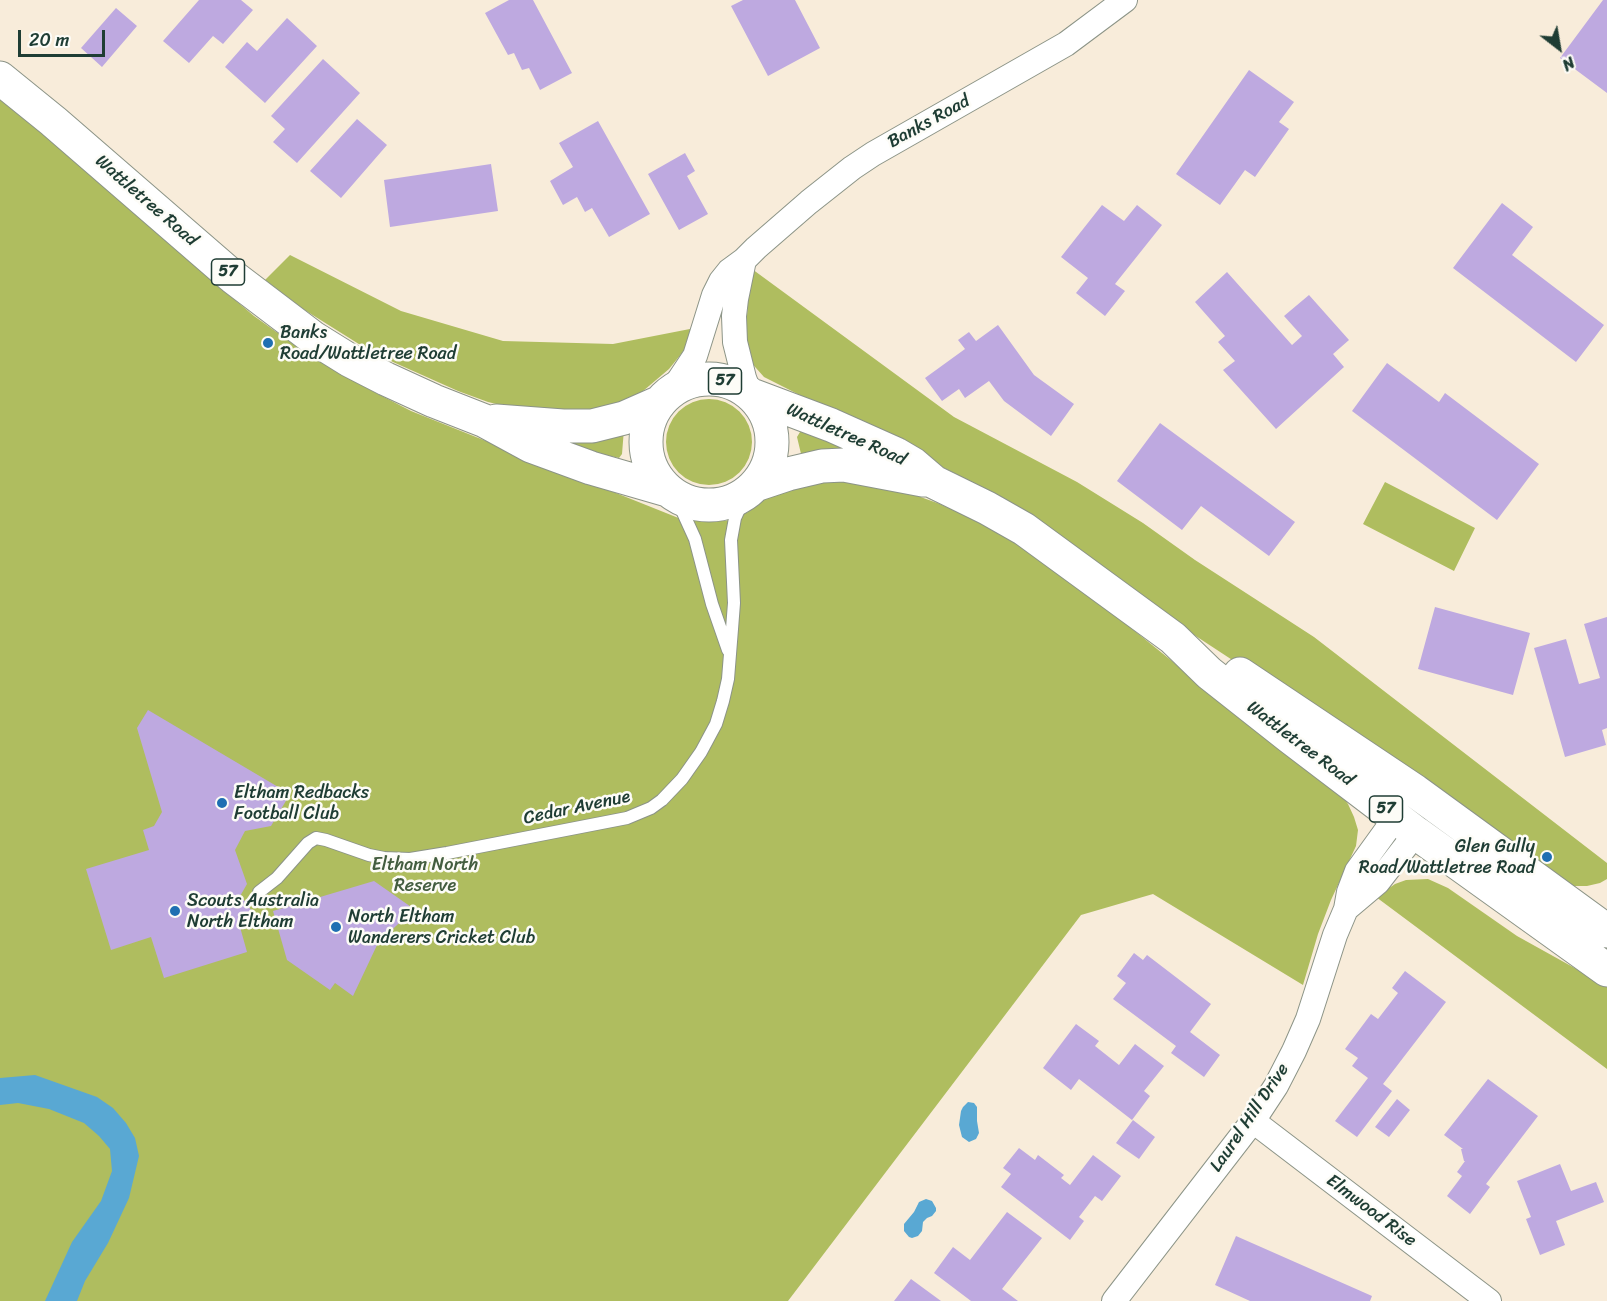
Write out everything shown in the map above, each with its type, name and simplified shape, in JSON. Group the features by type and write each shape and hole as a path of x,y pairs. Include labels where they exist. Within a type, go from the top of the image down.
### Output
{"main road":[{"name":"Wattletree Road","path":"0,78 233,277 312,337 349,360 434,401 485,421 531,446 561,458 671,493"},
{"name":"57","path":"665,396 692,380 713,378 733,383 752,395 764,410 770,425 772,441 770,457 764,472 751,489 731,501 712,505 692,503 671,493"},
{"name":"Wattletree Road","path":"752,395 831,425 896,454 934,482 1024,529 1173,638 1236,696 1406,825 1602,941"},
{"name":"Wattletree Road","path":"485,421 592,426 624,418 665,396"},
{"path":"665,396 649,420 645,439 647,458 655,476 671,493"},
{"name":"Wattletree Road","path":"751,489 788,474 822,466 844,465 934,482"},
{"name":"Wattletree Road","path":"1173,638 1253,682 1425,798 1602,941"},
{"path":"1406,825 1425,798"}],"street":[{"name":"Banks Road","path":"665,396 695,356 714,295 721,281 729,271 809,202 866,159 1066,44 1125,0"},
{"path":"744,260 734,316 735,342 739,363 752,395"},
{"name":"Laurel Hill Drive","path":"1114,1301 1276,1086 1308,1019 1335,935 1346,909 1378,882 1406,825"},
{"name":"Elmwood Rise","path":"1252,1120 1489,1301"}],"lane":[{"name":"Cedar Avenue","path":"259,892 277,878 312,840 320,838 369,855 410,859 606,823 639,814 651,808 671,791 701,752 716,724 728,679 734,603 731,540 735,519 751,489"},
{"name":"Cedar Avenue","path":"671,493 695,539 712,604 729,654"}],"green space":[{"name":"Eltham North Reserve","path":"0,96 129,205 189,261 254,316 303,351 411,411 681,519 710,522 731,520 748,512 770,495 833,478 915,495 940,504 989,527 1031,551 1094,598 1340,793 1348,804 1358,830 1356,846 1318,934 1303,985 1153,894 1081,915 788,1301 0,1301"},
{"path":"290,255 401,311 503,341 613,344 695,328 682,353 669,369 636,397 606,411 513,408 458,391 393,362 362,346 303,309 265,280"},
{"path":"752,269 954,417 1077,482 1143,523 1195,560 1314,637 1607,863 1607,879 1587,886 1573,886 1561,882 1377,755 1179,625 1002,499 764,377 748,359 745,340"},
{"path":"709,399 733,406 745,418 752,442 745,466 733,478 709,485 685,478 673,466 666,442 673,418 685,406"},
{"path":"624,429 622,454 619,458 580,449 545,436"},
{"path":"800,432 865,453 802,458 797,437"},
{"path":"1385,482 1475,528 1454,571 1363,524"},
{"path":"1428,879 1448,888 1517,936 1607,986 1607,1069 1376,897 1395,884 1406,880"}],"water":[{"path":"35,1075 97,1097 113,1108 135,1138 139,1156 129,1198 108,1243 85,1281 77,1301 45,1301 72,1242 101,1201 112,1171 110,1149 84,1123 49,1109 18,1103 0,1105 0,1078"},
{"path":"968,1102 974,1103 977,1107 979,1133 976,1139 969,1142 962,1137 959,1125 961,1111"},
{"path":"926,1199 932,1201 936,1211 923,1222 922,1231 918,1236 909,1237 904,1231 904,1224 919,1202"}],"building":[{"path":"199,0 241,0 253,10 223,44 213,36 189,63 163,41"},
{"path":"509,0 533,0 572,73 540,90 529,68 522,70 514,53 508,55 485,13"},
{"path":"743,0 795,0 820,48 768,76 731,6"},
{"path":"1603,0 1607,0 1607,93 1560,58"},
{"path":"116,8 137,26 102,67 81,48"},
{"path":"287,18 317,46 265,103 225,67 247,42 257,51"},
{"path":"323,59 360,93 297,163 273,142 285,129 271,116"},
{"path":"1249,70 1294,102 1279,122 1289,129 1255,177 1245,170 1220,205 1176,174"},
{"path":"357,119 387,145 341,198 310,171"},
{"path":"598,121 650,214 609,237 592,208 585,212 577,197 563,205 550,181 573,167 559,143"},
{"path":"685,153 695,171 687,176 708,214 679,230 648,174"},
{"path":"491,164 498,211 390,227 384,180"},
{"path":"1502,203 1533,227 1512,255 1604,325 1576,362 1453,268"},
{"path":"1102,205 1124,221 1137,205 1162,225 1115,284 1125,291 1105,316 1076,293 1088,278 1061,257"},
{"path":"1227,272 1292,345 1302,336 1284,316 1309,295 1349,340 1333,354 1344,367 1276,429 1223,370 1235,361 1218,342 1225,336 1195,302"},
{"path":"998,325 1034,375 1074,404 1051,436 1004,401 989,381 965,398 959,389 942,401 925,378 965,349 958,340 969,332 976,341"},
{"path":"1387,363 1439,402 1445,393 1539,464 1497,520 1352,411"},
{"path":"1160,423 1295,522 1269,556 1201,506 1182,530 1117,481"},
{"path":"1435,607 1530,633 1513,695 1418,669"},
{"path":"1607,617 1607,728 1602,730 1606,745 1565,757 1534,648 1566,639 1579,684 1600,678 1584,624"},
{"path":"148,710 290,794 271,826 245,831 235,850 247,884 239,898 244,900 259,921 240,927 247,952 164,978 151,937 111,950 86,869 149,850 143,830 154,826 162,812 137,728"},
{"name":"North Eltham Wanderers Cricket Club","path":"374,881 414,909 378,943 353,996 335,983 330,990 287,960 273,911"},
{"path":"1134,953 1143,960 1147,955 1211,1004 1190,1032 1220,1055 1204,1077 1171,1053 1176,1046 1113,999 1126,983 1117,976"},
{"path":"1405,971 1446,1002 1383,1084 1392,1091 1357,1137 1335,1121 1368,1078 1352,1066 1358,1058 1345,1049 1371,1014 1378,1019 1398,993 1392,988"},
{"path":"1076,1024 1099,1041 1095,1046 1119,1065 1135,1044 1164,1066 1144,1091 1150,1096 1132,1120 1079,1079 1071,1090 1043,1068"},
{"path":"1488,1079 1538,1116 1486,1184 1490,1187 1470,1214 1447,1196 1462,1176 1457,1172 1465,1161 1461,1149 1463,1149 1444,1135"},
{"path":"1397,1099 1410,1110 1389,1137 1375,1127"},
{"path":"1133,1120 1155,1137 1139,1159 1116,1143"},
{"path":"1019,1148 1035,1160 1038,1155 1064,1175 1061,1178 1070,1185 1093,1155 1121,1176 1102,1201 1095,1196 1079,1217 1084,1221 1070,1240 1001,1187 1011,1174 1003,1168"},
{"path":"1560,1164 1571,1191 1596,1182 1604,1202 1556,1221 1565,1245 1540,1255 1526,1219 1531,1217 1517,1181"},
{"path":"1007,1212 1042,1238 1002,1289 1018,1301 971,1301 934,1273 953,1247 970,1260"},
{"path":"1236,1236 1372,1296 1370,1301 1250,1301 1215,1285"},
{"path":"911,1279 941,1301 894,1301"}],"place":[{"name":"Banks Road/Wattletree Road","path":"268,343"},
{"name":"Eltham Redbacks Football Club","path":"222,803"},
{"name":"Glen Gully Road/Wattletree Road","path":"1547,857"},
{"name":"Scouts Australia North Eltham","path":"175,911"},
{"name":"North Eltham Wanderers Cricket Club","path":"336,927"}]}
